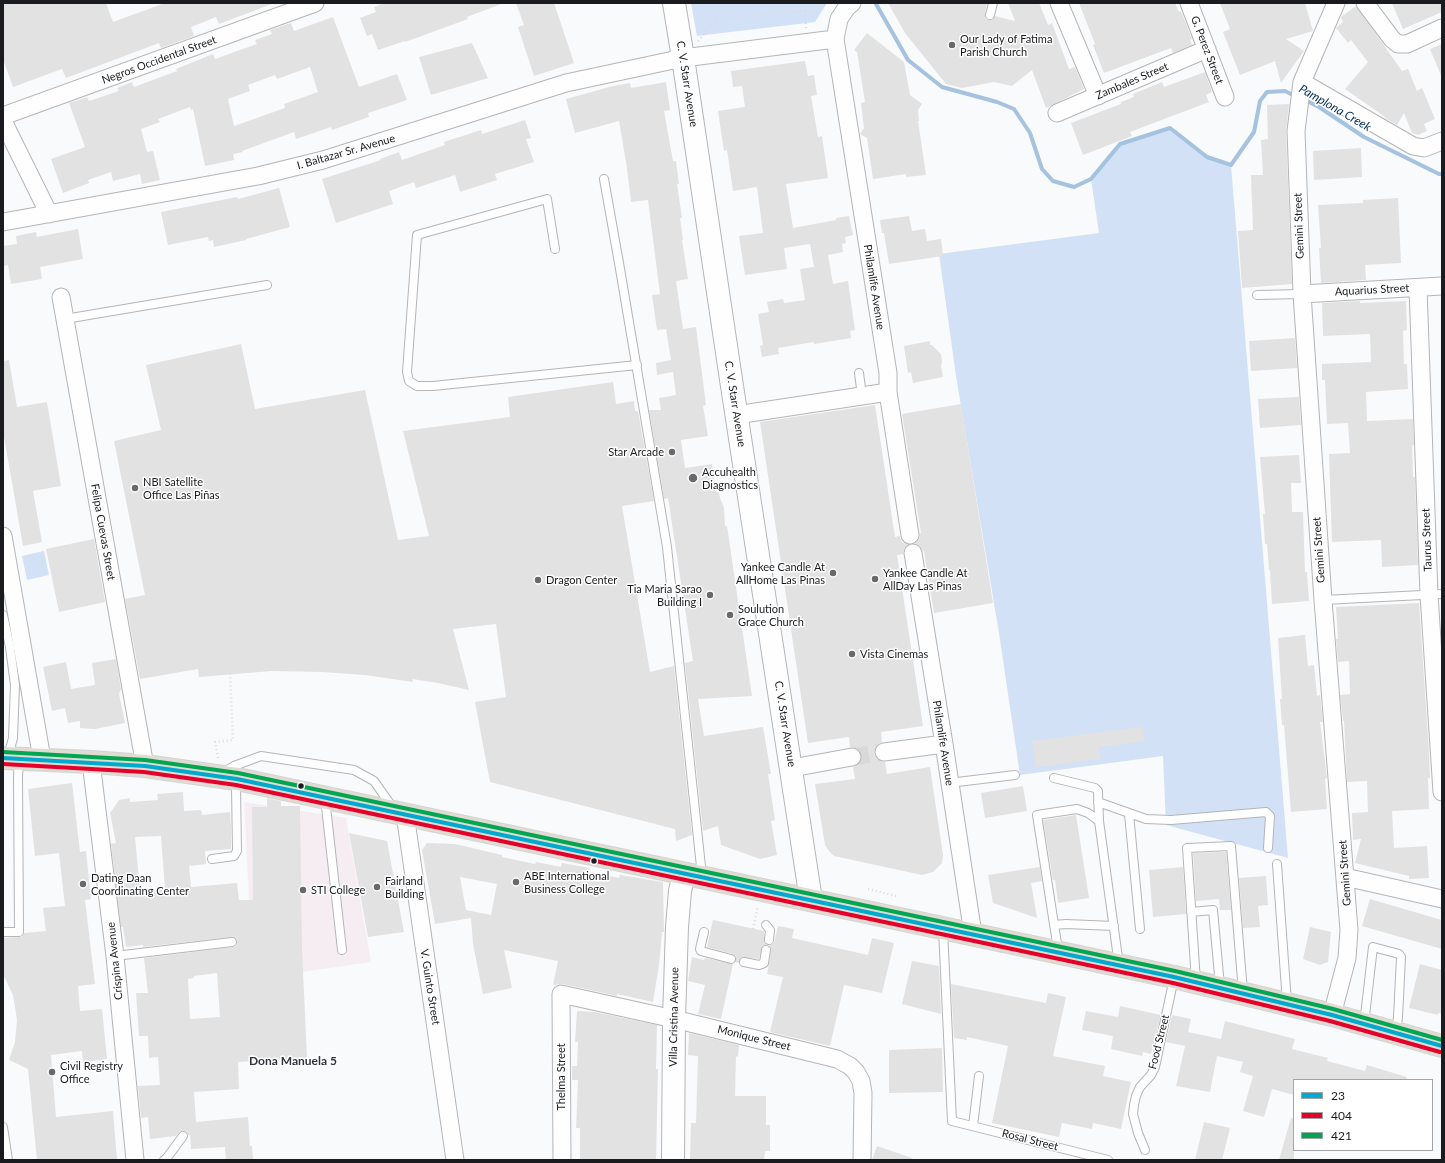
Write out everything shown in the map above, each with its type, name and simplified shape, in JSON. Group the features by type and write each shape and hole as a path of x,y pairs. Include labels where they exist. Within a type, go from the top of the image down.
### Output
{"highway":[{"path":"10,758 145,766 228,778 1174,977 1287,1004 1442,1046"}],"main road":[{"name":"C. V. Starr Avenue","path":"674,3 811,900"},
{"name":"Villa Cristina Avenue","path":"673,1160 674,1019 677,927 680,891 693,876"}],"street":[{"name":"Negros Occidental Street","path":"3,116 315,3"},
{"path":"835,39 839,19 847,7 852,3"},
{"path":"1059,3 1098,96"},
{"name":"G. Perez Street","path":"1189,3 1225,97"},
{"name":"Gemini Street","path":"1332,1016 1347,958 1349,930 1323,600 1302,294 1296,130 1300,95 1336,3"},
{"path":"1365,3 1389,36 1398,44 1407,44 1442,28"},
{"name":"I. Baltazar Sr. Avenue","path":"3,222 258,176 323,160 566,83 683,58 835,39"},
{"name":"Philamlife Avenue","path":"835,39 888,373 888,392 897,420 910,535"},
{"name":"Zambales Street","path":"1057,113 1207,49"},
{"path":"1300,95 1413,146 1424,148 1442,141"},
{"path":"3,122 49,214"},
{"name":"Aquarius Street","path":"1302,294 1442,286"},
{"name":"Taurus Street","path":"1418,288 1436,594 1442,792"},
{"name":"Felipa Cuevas Street","path":"61,297 145,766"},
{"path":"736,415 888,392"},
{"path":"3,536 42,759"},
{"name":"Philamlife Avenue","path":"913,553 973,934"},
{"path":"884,752 944,744"},
{"path":"792,768 852,757"},
{"name":"Crispina Avenue","path":"91,762 115,956 136,1160"},
{"name":"V. Guinto Street","path":"400,813 455,1160"},
{"path":"1346,877 1442,899"},
{"name":"Monique Street","path":"561,994 674,1019 837,1059 850,1066 856,1072 863,1093 862,1160"},
{"name":"Thelma Street","path":"561,994 562,1160"}],"lane":[{"path":"990,15 993,3"},
{"path":"604,178 667,547 693,876"},
{"path":"555,249 547,199 417,235 408,364 409,381 417,386 433,386 636,365"},
{"path":"65,319 267,285"},
{"path":"1257,295 1302,294"},
{"path":"859,373 862,396"},
{"path":"1323,600 1436,594"},
{"path":"3,615 10,647 15,685 13,738 10,758 18,776 19,837 19,932 3,932"},
{"path":"212,859 234,856 237,851 236,788 228,778 234,766 261,756 354,770 374,781 400,813"},
{"path":"949,783 1015,775"},
{"path":"1054,778 1095,788 1098,791 1099,821 1119,966"},
{"path":"327,798 326,807 342,950"},
{"path":"1098,802 1146,819 1171,820 1266,812 1270,816 1268,848"},
{"path":"1058,953 1037,815 1077,809 1088,813 1099,821"},
{"path":"1129,814 1140,929"},
{"path":"1196,982 1187,848 1231,846 1243,993"},
{"path":"1277,864 1287,1004"},
{"path":"1192,912 1213,910 1220,988"},
{"path":"766,925 770,930 769,940"},
{"path":"1054,925 1114,926"},
{"name":"Rosal Street","path":"943,928 952,1121 1108,1160"},
{"path":"704,932 700,949 701,951 732,959"},
{"path":"115,956 232,942"},
{"path":"1364,1024 1373,947 1399,954 1401,957 1396,1033"},
{"path":"744,962 759,965 764,963 766,950"},
{"name":"Food Street","path":"1145,1150 1138,1133 1133,1114 1134,1105 1140,1087 1151,1075 1155,1067 1174,977"},
{"path":"973,1126 979,1076"},
{"path":"3,1127 8,1160"},
{"path":"164,1160 183,1136"}],"path":[{"path":"715,3 717,19"},
{"path":"805,3 808,43"},
{"path":"683,58 717,19 805,11"},
{"path":"215,742 234,740 230,674"},
{"path":"868,889 896,896"},
{"path":"753,929 758,906"}],"shaded area":[{"path":"691,3 827,3 815,22 697,36"},
{"path":"1170,128 1207,157 1231,165 1288,858 1166,825 1163,756 1020,775 999,633 956,376 939,254 1099,233 1091,179 1120,144"},
{"path":"44,551 49,575 27,580 22,556"},
{"name":"STI College","path":"244,802 346,818 371,962 253,979"}],"building":[{"path":"3,3 106,3 113,22 165,3 272,4 219,24 216,17 191,27 194,36 161,48 159,43 66,78 62,69 13,87 3,59"},
{"path":"385,3 501,4 467,17 468,19 405,42 378,50 372,34 367,36 360,18 376,12 374,7"},
{"path":"516,3 554,3 574,63 534,76 518,27 524,25"},
{"name":"Our Lady of Fatima Parish Church","path":"888,3 987,3 985,13 986,19 992,20 995,16 1015,21 1008,3 1039,3 1048,25 1052,23 1069,69 1075,67 1084,89 1046,108 1032,70 1012,86 994,82 962,88 946,84 905,33"},
{"path":"1079,3 1175,3 1179,12 1181,11 1192,39 1190,40 1192,45 1173,53 1171,48 1104,73 1093,45 1095,44"},
{"path":"1220,3 1305,3 1313,31 1286,39 1304,51 1281,83 1275,61 1240,75 1223,32 1230,29"},
{"path":"1392,3 1442,3 1442,12 1403,29"},
{"path":"1356,6 1402,71 1408,69 1417,91 1422,88 1435,119 1424,124 1427,131 1418,135 1412,133 1404,113 1397,125 1345,89 1368,62 1351,40 1348,43 1336,28 1343,22 1341,17"},
{"path":"333,17 359,87 397,74 407,100 368,113 369,117 332,130 331,127 296,139 294,132 242,151 243,152 233,154 234,160 205,166 193,109 191,110 190,107 158,119 160,122 141,129 147,152 153,151 160,180 142,184 140,174 113,181 111,172 88,180 89,183 63,193 51,159 85,147 69,103 87,97 89,101 119,91 117,88 132,82 134,87 177,71 176,69 213,54 215,59 257,44 255,40 272,34 270,30 291,23 294,31","holes":["310,67 318,92 284,104 285,108 234,126 228,99 250,91 248,85 275,75 277,79"]},
{"path":"867,33 904,62 910,95 922,104 918,110 918,121 926,175 906,177 906,174 873,179 867,138 860,134 864,128 861,103 865,102 857,52 854,50"},
{"path":"472,43 488,78 431,95 419,57"},
{"path":"1442,44 1442,78 1430,49"},
{"path":"805,61 808,76 814,75 817,95 811,96 818,137 822,136 828,178 786,184 793,228 849,216 853,235 845,237 846,243 842,244 843,252 828,255 833,284 848,281 855,330 850,331 851,338 778,348 779,354 762,357 760,346 763,345 758,314 769,312 767,302 783,299 784,303 805,300 800,269 814,267 810,244 784,248 787,269 745,275 739,236 763,233 757,187 733,191 727,150 724,151 718,111 745,107 742,86 733,87 731,71"},
{"path":"1205,72 1212,92 1206,95 1209,102 1130,132 1132,136 1083,155 1071,123 1121,104 1121,102 1134,97 1133,94 1162,82 1164,87"},
{"path":"666,82 670,110 664,111 673,161 676,161 679,184 677,184 682,218 680,218 682,240 688,279 676,281 683,329 696,327 706,405 703,406 708,436 681,440 685,468 712,464 716,491 719,493 724,508 725,526 727,526 752,696 698,699 704,736 763,727 771,774 768,774 775,820 771,821 777,855 760,859 721,845 718,826 703,831 685,663 693,661 668,498 664,499 649,410 661,410 659,398 676,395 673,372 657,375 656,363 671,360 666,329 657,330 652,295 660,294 648,200 631,202 619,121 575,133 566,99 613,86 630,83 631,88"},
{"path":"1289,104 1286,131 1292,284 1242,288 1238,231 1253,230 1251,175 1263,175 1261,140 1268,139 1267,105"},
{"path":"525,120 531,138 526,139 534,162 495,174 497,180 460,192 455,175 416,188 414,182 389,191 393,204 336,223 322,179 381,160 380,159 399,152 402,160 445,145 444,142 481,130 482,134"},
{"path":"1361,148 1362,177 1314,180 1313,151"},
{"path":"279,188 290,227 246,240 214,247 213,240 209,241 208,237 168,245 161,212 237,197 238,199"},
{"path":"1398,198 1401,263 1365,265 1366,280 1321,283 1319,248 1321,248 1318,205 1363,203 1363,200"},
{"path":"909,216 912,231 925,229 927,241 941,239 943,256 889,264 884,233 882,233 880,220"},
{"path":"78,229 83,259 40,267 42,279 11,284 8,265 3,266 3,246 17,244 16,236 36,232 37,237"},
{"path":"1360,301 1360,303 1406,301 1407,330 1403,331 1404,364 1407,364 1408,389 1366,392 1367,421 1413,419 1413,477 1415,477 1418,565 1382,567 1381,540 1332,542 1329,454 1350,453 1348,423 1327,424 1325,380 1322,380 1322,364 1371,362 1370,334 1323,336 1322,303"},
{"path":"1295,338 1297,368 1251,371 1249,341"},
{"path":"930,341 930,345 932,345 941,354 943,377 913,383 911,372 908,373 904,346"},
{"path":"241,344 255,409 365,390 398,540 429,536 403,431 510,417 508,397 613,382 616,404 634,401 635,411 638,411 654,501 622,506 650,672 674,666 692,835 676,841 675,829 490,782 475,702 506,697 496,624 453,629 469,690 412,679 413,682 365,675 322,672 272,671 199,677 198,669 140,679 125,599 145,595 114,441 161,430 146,365"},
{"path":"9,360 17,407 47,402 61,486 33,491 42,542 23,546 3,431 3,361"},
{"path":"1299,397 1301,425 1260,428 1258,399"},
{"path":"961,404 993,603 934,613 924,551 915,543 919,539 921,533 902,414"},
{"path":"875,405 895,537 900,536 902,542 908,545 904,549 903,554 897,555 923,726 881,732 882,742 878,744 874,753 876,758 885,762 887,774 930,767 943,855 942,863 933,872 922,875 834,856 825,845 815,784 855,779 853,767 859,764 862,756 859,750 850,747 849,737 808,743 760,422"},
{"path":"1299,455 1301,483 1291,483 1292,512 1303,512 1305,572 1307,572 1309,601 1272,604 1267,544 1265,544 1263,514 1265,514 1260,457"},
{"path":"94,539 105,602 59,612 46,549"},
{"path":"1419,603 1429,752 1429,809 1392,811 1394,848 1427,846 1429,878 1409,879 1409,876 1355,863 1361,839 1353,840 1352,813 1368,812 1367,781 1347,782 1344,721 1340,695 1350,694 1349,661 1338,662 1336,607"},
{"path":"1305,635 1308,666 1314,665 1317,696 1320,695 1323,722 1320,722 1327,778 1325,779 1327,809 1291,812 1284,725 1282,725 1280,699 1282,699 1278,638"},
{"path":"116,659 121,689 119,694 125,723 95,729 80,728 80,721 68,723 65,708 52,711 43,667 66,662 71,689 95,685 92,663"},
{"path":"1143,727 1144,741 1099,747 1100,759 1036,767 1032,741"},
{"path":"72,783 80,852 86,851 91,899 85,900 95,984 78,986 80,1011 102,1009 107,1059 83,1062 82,1051 51,1055 56,1117 113,1111 117,1160 37,1160 28,1069 9,1060 15,1042 17,1020 13,995 3,974 3,938 22,937 24,933 46,931 43,908 65,906 59,853 35,856 28,789"},
{"path":"1023,786 1027,811 985,818 981,793"},
{"path":"183,792 184,811 201,810 202,815 230,812 231,849 205,851 206,864 189,866 191,887 237,883 239,900 253,900 252,807 267,807 267,798 281,801 281,806 300,806 302,949 307,1058 238,1062 239,1089 194,1092 196,1122 248,1117 250,1146 252,1146 253,1160 226,1160 225,1147 191,1149 190,1135 184,1131 180,1131 176,1136 150,1139 148,1117 141,1118 138,1086 160,1085 158,1057 149,1058 148,1036 139,1036 136,993 148,993 144,958 233,947 236,946 237,942 236,938 231,937 143,947 143,945 126,947 123,927 121,927 111,844 116,843 110,813 119,800 130,798 130,802 158,800 157,794","holes":["161,836 165,889 140,891 135,837","217,973 220,1017 190,1019 188,979 194,978 194,976"]},
{"path":"1076,815 1089,898 1058,903 1043,820"},
{"name":"Fairland Building","path":"349,833 387,841 404,932 368,937"},
{"path":"427,843 455,844 502,855 502,857 535,864 536,862 561,867 562,863 590,868 589,872 619,878 620,875 663,882 664,932 662,932 659,965 653,1002 563,984 553,985 558,961 504,950 512,988 483,994 473,944 471,918 435,924 422,850","holes":["460,877 497,884 491,915 466,910"]},
{"path":"1226,852 1231,910 1220,910 1219,899 1196,901 1193,853"},
{"path":"1040,867 1042,881 1031,883 1037,918 993,903 988,875"},
{"path":"1183,867 1186,914 1153,917 1149,870"},
{"path":"1266,876 1268,905 1258,906 1260,927 1243,928 1239,878"},
{"path":"1370,899 1442,920 1442,949 1362,926"},
{"path":"713,920 764,931 764,942 766,945 762,947 759,959 743,957 740,959 739,963 735,962 736,957 733,954 707,947"},
{"path":"778,926 794,929 792,938 868,955 872,938 894,943 882,993 844,985 830,1046 770,1032 783,977 767,974 771,951 769,945 774,943"},
{"path":"1310,927 1331,932 1328,962 1320,965 1303,959"},
{"path":"692,957 704,960 705,958 733,964 721,1019 698,1014 705,985 688,981"},
{"path":"912,961 939,966 941,1014 902,1004"},
{"path":"1420,964 1442,970 1442,1014 1438,1013 1438,1015 1409,1008"},
{"path":"951,984 1046,1003 1048,993 1066,997 1053,1056 1105,1066 1103,1076 1131,1082 1121,1129 1093,1123 1092,1129 1062,1123 1059,1137 992,1123 1008,1046 967,1037 967,1040 954,1038"},
{"path":"1120,1006 1161,1015 1151,1054 1143,1052 1142,1056 1111,1049 1113,1036 1082,1030 1086,1011 1118,1017"},
{"path":"577,1011 595,1012 657,1025 656,1069 658,1069 656,1160 580,1160 580,1128 576,1128 578,1080 572,1080 572,1066 577,1066 578,1042 575,1042"},
{"path":"1172,1015 1191,1019 1188,1032 1221,1039 1225,1021 1295,1039 1292,1049 1328,1058 1327,1061 1365,1071 1367,1065 1407,1077 1406,1079 1293,1079 1293,1095 1272,1089 1264,1117 1243,1111 1253,1076 1240,1072 1243,1062 1217,1056 1210,1092 1176,1086 1185,1046 1166,1042"},
{"path":"689,1033 739,1045 738,1057 736,1056 735,1096 766,1096 766,1125 770,1125 770,1151 765,1151 764,1160 690,1160 691,1123 696,1123 698,1056 688,1055"},
{"path":"942,1048 943,1092 889,1093 889,1050"},
{"path":"1291,1118 1293,1119 1294,1160 1279,1160"},
{"path":"1204,1122 1230,1128 1222,1160 1195,1160"},
{"path":"877,1146 912,1158 911,1160 872,1160"}],"waterway":[{"name":"Pamplona Creek","path":"876,4 908,60 942,87 997,102 1014,109 1030,133 1042,169 1053,181 1074,187 1091,179 1120,144 1170,128 1207,157 1231,165 1254,132 1260,101 1267,92 1285,91 1297,97"},
{"name":"Pamplona Creek","path":"1305,100 1319,107 1364,137 1439,174 1442,174"}],"tunnel":[{"path":"852,757 884,752"}],"transit line":[{"name":"421","path":"3,752 145,760 238,773 1175,971 1333,1009 1442,1040"},
{"name":"23","path":"3,758 145,766 237,779 1174,977 1332,1015 1442,1046"},
{"name":"404","path":"3,764 144,772 236,785 1173,983 1330,1021 1440,1052"}],"place":[{"name":"Our Lady of Fatima Parish Church","path":"952,45"},
{"name":"Star Arcade","path":"672,452"},
{"name":"Accuhealth Diagnostics","path":"693,478"},
{"name":"NBI Satellite Office Las Piñas","path":"135,488"},
{"name":"Yankee Candle At AllHome Las Pinas","path":"833,573"},
{"name":"Yankee Candle At AllDay Las Pinas","path":"875,579"},
{"name":"Dragon Center","path":"538,580"},
{"name":"Tia Maria Sarao Building I","path":"710,595"},
{"name":"Soulution Grace Church","path":"730,615"},
{"name":"Vista Cinemas","path":"852,654"},
{"name":"ABE International Business College","path":"516,882"},
{"name":"Dating Daan Coordinating Center","path":"83,884"},
{"name":"Fairland Building","path":"377,887"},
{"name":"STI College","path":"303,890"},
{"name":"Civil Registry Office","path":"52,1072"}],"district":[{"name":"Dona Manuela 5","path":"293,1061"}]}
